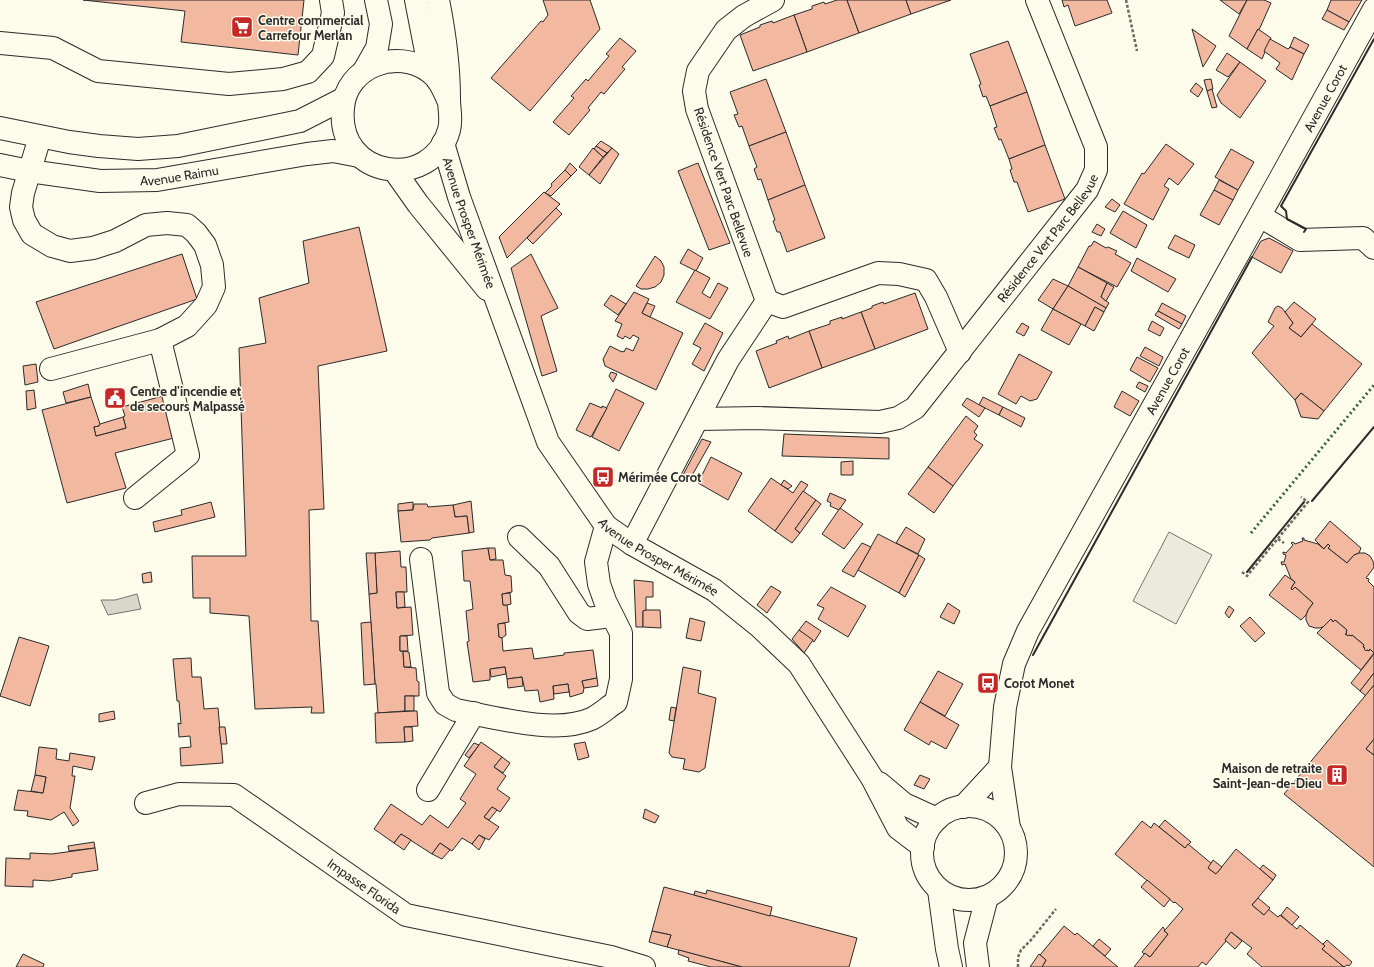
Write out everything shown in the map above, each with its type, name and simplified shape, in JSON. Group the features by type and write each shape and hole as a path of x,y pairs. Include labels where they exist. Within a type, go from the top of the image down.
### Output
{"street":[{"path":"0,43 53,48 98,70 230,84 283,79 308,72 323,56 333,13 331,0"},
{"name":"Avenue Prosper Mérimée","path":"364,71 377,48 381,24 376,0"},
{"path":"381,24 389,0"},
{"path":"416,0 430,72"},
{"name":"Avenue Prosper Mérimée","path":"438,0 444,29 449,68 449,102 451,116 449,130 443,143 434,155 422,163 409,169 394,170 381,168 369,163 359,156 346,139 342,120 343,99 351,83 364,71 376,64 390,60 404,61 418,65 430,72 442,86 449,102"},
{"name":"Résidence Vert Parc Bellevue","path":"767,301 697,109 694,90 698,71 726,30 744,16 773,0"},
{"name":"Résidence Vert Parc Bellevue","path":"698,419 758,418 880,422 898,418 915,408 1087,190 1096,170 1096,147 1037,0"},
{"name":"Avenue Corot","path":"1009,828 1000,767 1005,707 1014,664 1028,631 1374,9"},
{"path":"0,128 99,146 138,149 178,146 300,121 343,99"},
{"path":"40,136 23,193 21,207 24,220 32,234 52,246 70,251 92,248 115,241 146,224 168,223 187,225 196,233 205,245 212,265 214,287 206,304 187,326 160,340 51,369"},
{"name":"Avenue Prosper Mérimée","path":"443,143 457,192 548,442 606,526 632,544 714,590 760,627 798,664 872,778 898,828 923,847"},
{"name":"Avenue Raimu","path":"0,165 29,171 100,181 157,180 333,151 359,156"},
{"name":"Avenue Prosper Mérimée","path":"394,170 418,204 498,302"},
{"path":"1260,216 1300,240 1362,238 1374,248"},
{"path":"632,544 728,360 767,301 783,307 878,273 899,274 926,280 936,297 960,352"},
{"path":"136,498 188,455 160,340"},
{"path":"421,559 438,693 445,704 456,710 534,725 565,725 591,719 616,702 621,679 621,633 605,601 599,584 596,562 606,526"},
{"path":"519,537 549,566 579,613 586,619 612,616"},
{"path":"428,790 474,713"},
{"path":"963,807 1000,767"},
{"name":"Avenue Prosper Mérimée","path":"872,778 904,804 937,819"},
{"name":"Impasse Florida","path":"146,803 179,794 234,795 406,915 611,957 644,967"},
{"path":"963,807 981,807 997,815 1009,828 1016,847 1014,868 1004,886 987,897 970,901 954,898 940,890 929,878 924,863 923,847 928,832 937,819 949,811 963,807"},
{"path":"940,890 947,949 951,967"},
{"path":"978,967 975,943 987,897"}],"path":[{"path":"1126,0 1137,51"},
{"path":"1242,572 1247,576 1308,502 1301,496"},
{"path":"1278,539 1284,543"},
{"path":"1018,967 1018,957 1021,950 1056,909"}],"shaded area":[{"path":"1169,532 1212,555 1176,624 1133,601"},
{"path":"137,594 141,609 108,615 101,600 115,600"}],"building":[{"name":"Centre commercial Carrefour Merlan","path":"83,0 304,0 298,55 181,42 185,11"},
{"path":"543,0 590,0 600,29 530,111 491,78 548,15"},
{"path":"837,0 847,0 859,33 807,52 794,15 812,9 812,6"},
{"path":"847,0 906,0 911,14 859,33"},
{"path":"906,0 951,0 911,14"},
{"path":"1062,0 1107,0 1112,13 1075,26 1068,5 1064,7"},
{"path":"1220,0 1247,0 1239,14"},
{"path":"1247,0 1264,0 1271,3 1259,30 1258,29 1247,49 1229,36"},
{"path":"1331,0 1362,0 1349,22 1327,10"},
{"path":"1327,10 1349,22 1344,30 1322,19"},
{"path":"794,15 807,52 753,71 740,35 760,27 760,25 772,21 773,23"},
{"path":"1192,29 1216,46 1203,67"},
{"path":"1258,29 1271,38 1262,59 1247,49"},
{"path":"1294,37 1309,45 1304,54 1290,47"},
{"path":"620,38 636,51 622,67 625,69 604,94 601,92 588,108 590,110 569,135 553,122 574,98 571,96 586,79 588,81 609,56 606,54"},
{"path":"1270,39 1288,49 1290,47 1304,54 1292,80 1276,69 1280,63 1264,51"},
{"path":"1008,41 1027,92 990,106 986,96 983,97 979,85 981,84 970,54"},
{"path":"1227,53 1240,62 1228,77 1216,70"},
{"path":"1240,62 1266,81 1240,118 1221,103 1217,95"},
{"path":"766,79 786,132 749,146 742,126 739,127 734,115 738,114 730,92"},
{"path":"1211,79 1213,89 1207,91 1204,80"},
{"path":"1196,83 1203,89 1198,97 1190,91"},
{"path":"1212,89 1217,107 1212,108 1207,91"},
{"path":"1027,92 1045,145 1009,159 1001,139 999,140 994,128 997,127 990,106"},
{"path":"786,132 805,185 768,200 761,179 758,180 754,169 757,167 749,146"},
{"path":"601,141 612,148 607,153 596,146"},
{"path":"1166,144 1194,164 1178,185 1169,178 1164,186 1169,189 1153,220 1124,204 1142,173 1144,174"},
{"path":"1045,145 1065,199 1028,212 1017,182 1014,182 1010,170 1012,169 1009,159"},
{"path":"596,146 607,153 603,157 594,149"},
{"path":"593,148 603,157 589,175 579,167"},
{"path":"612,148 619,154 600,184 589,175"},
{"path":"1231,149 1254,162 1238,190 1215,177"},
{"path":"570,163 577,170 571,176 565,170"},
{"path":"698,163 730,243 709,250 678,171"},
{"path":"565,170 571,176 551,196 545,193 552,186 551,184"},
{"path":"1219,180 1238,190 1233,200 1214,190"},
{"path":"805,185 825,238 787,252 780,232 777,232 773,221 775,220 768,200"},
{"path":"1214,190 1233,200 1219,225 1200,215"},
{"path":"544,192 560,204 507,258 499,237"},
{"path":"1112,199 1120,205 1115,212 1105,207"},
{"path":"556,208 562,214 533,244 527,238"},
{"path":"1123,211 1147,225 1136,248 1110,233"},
{"path":"1097,224 1105,229 1101,236 1092,232"},
{"path":"359,227 387,351 318,366 324,509 309,510 311,621 318,621 324,713 311,713 312,707 255,709 249,616 210,613 210,598 193,598 192,556 246,556 239,348 266,343 259,298 309,283 303,241"},
{"path":"1175,235 1195,245 1189,258 1168,248"},
{"path":"1269,238 1293,251 1281,273 1252,257 1261,241"},
{"path":"1094,241 1106,248 1108,247 1117,251 1115,254 1131,263 1117,287 1078,267 1089,246 1091,246"},
{"path":"688,249 703,258 696,271 680,263"},
{"path":"182,254 197,299 54,349 36,302"},
{"path":"531,254 558,308 541,316 557,371 542,376 511,268"},
{"path":"655,256 661,261 664,267 664,275 661,282 655,287 641,289 636,286"},
{"path":"1137,258 1176,279 1168,292 1131,271"},
{"path":"1078,267 1107,283 1101,297 1109,303 1106,308 1068,286"},
{"path":"695,270 710,278 702,293 710,298 718,283 728,288 710,319 676,302"},
{"path":"1053,279 1068,286 1053,309 1038,300"},
{"path":"1107,283 1114,287 1106,301 1101,297"},
{"path":"1068,286 1106,308 1104,312 1095,307 1085,326 1053,309"},
{"path":"634,292 649,299 642,313 683,333 656,390 605,366 603,359 610,346 622,352 624,352 626,348 633,351 639,338 633,335 630,339 625,336 623,339 617,336 622,324 615,321"},
{"path":"915,293 928,329 875,349 861,312 883,302 884,304"},
{"path":"611,295 626,304 618,315 604,305"},
{"path":"1294,302 1316,319 1301,337 1289,328 1293,323 1285,312"},
{"path":"647,303 655,306 650,317 642,313"},
{"path":"1162,303 1186,316 1182,324 1158,311"},
{"path":"1278,306 1282,308 1293,323 1289,328 1301,337 1312,324 1362,364 1324,411 1301,393 1295,400 1252,353 1274,326 1268,322 1275,308"},
{"path":"1095,307 1104,312 1094,331 1085,326"},
{"path":"1053,309 1081,324 1069,345 1041,330"},
{"path":"1158,311 1182,324 1179,329 1155,315"},
{"path":"861,312 875,349 822,368 809,331 830,324 830,321 842,317 842,319"},
{"path":"1152,321 1164,328 1160,336 1148,330"},
{"path":"705,323 723,333 704,371 692,364 701,348 693,344"},
{"path":"1022,323 1029,327 1024,336 1016,332"},
{"path":"809,331 822,368 769,388 756,351 777,343 776,341 788,336 789,339"},
{"path":"1145,347 1163,357 1159,366 1140,356"},
{"path":"1019,354 1052,372 1037,399 1030,401 1021,396 1016,404 998,394"},
{"path":"1137,357 1158,368 1150,382 1130,370"},
{"path":"36,364 38,382 25,385 23,366"},
{"path":"611,372 617,374 613,382 609,376"},
{"path":"1139,382 1148,386 1145,392 1136,387"},
{"path":"88,384 91,397 66,403 63,392"},
{"path":"616,389 644,403 619,451 592,437"},
{"path":"34,390 36,408 27,410 26,391"},
{"path":"1122,391 1139,401 1130,416 1114,407"},
{"path":"1301,393 1324,411 1318,419 1301,417 1295,400"},
{"path":"163,396 174,438 115,453 126,488 67,503 42,410 91,397 100,424 99,426 94,427 96,436 126,428 123,417 125,416 122,407"},
{"path":"983,397 1003,407 999,415 979,405"},
{"path":"967,398 985,408 979,417 962,405"},
{"path":"590,403 602,408 602,406 607,408 591,437 576,430"},
{"path":"1003,407 1025,418 1021,427 999,415"},
{"path":"966,416 978,426 974,432 977,435 974,439 983,445 953,486 928,467"},
{"path":"123,417 126,428 96,436 94,427"},
{"path":"784,434 889,438 889,459 782,456"},
{"path":"702,439 711,442 690,479 683,475"},
{"path":"711,457 742,473 728,500 698,483"},
{"path":"853,461 853,475 841,475 841,462"},
{"path":"928,467 953,486 934,513 908,494"},
{"path":"771,478 793,493 801,481 808,485 775,531 748,511"},
{"path":"784,480 792,486 788,489 781,485"},
{"path":"803,491 816,500 795,529 800,533 792,543 775,531"},
{"path":"830,493 846,500 839,510 830,506 831,503 827,501"},
{"path":"816,500 821,504 800,533 795,529"},
{"path":"471,501 474,532 469,533 467,516 455,517 453,505"},
{"path":"211,502 215,517 155,532 153,522 182,515 181,510"},
{"path":"413,502 413,510 398,511 398,504"},
{"path":"414,504 427,504 428,507 453,505 455,517 467,516 469,533 432,538 430,540 401,542 398,511 413,510"},
{"path":"840,508 863,524 844,549 822,534"},
{"path":"1330,521 1361,548 1359,553 1354,555 1347,563 1328,548 1330,546 1328,544 1324,549 1315,540"},
{"path":"906,527 925,539 918,554 896,543"},
{"path":"878,534 919,555 899,593 858,570"},
{"path":"1302,538 1318,544 1324,549 1328,544 1330,546 1328,548 1347,563 1354,555 1359,553 1365,553 1370,556 1374,567 1366,578 1369,579 1368,581 1374,587 1374,653 1370,649 1369,651 1366,651 1363,647 1364,645 1352,635 1348,636 1345,634 1347,633 1347,630 1335,620 1333,622 1331,619 1325,626 1320,628 1309,626 1306,620 1306,615 1313,603 1295,587 1292,590 1291,588 1295,582 1291,579 1285,564 1282,565 1281,562 1284,562 1286,555 1283,554 1283,552 1286,553 1293,545 1291,543 1293,542 1295,544 1303,541"},
{"path":"862,543 871,547 854,577 842,571"},
{"path":"488,548 490,560 503,560 505,575 511,576 512,592 502,594 503,605 507,605 509,622 498,624 499,637 502,638 503,651 532,648 534,659 564,655 564,653 593,650 597,678 582,681 584,688 583,693 570,697 568,684 553,686 554,699 540,702 538,690 525,691 522,677 507,679 505,667 490,669 490,680 473,682 467,642 469,641 466,611 473,609 470,581 464,581 462,551"},
{"path":"488,548 495,548 496,559 490,560"},
{"path":"400,551 401,567 406,567 407,592 396,592 397,608 411,607 413,635 400,636 400,651 403,651 404,667 416,668 417,681 419,682 419,696 405,696 405,711 378,713 369,594 377,593 375,553"},
{"path":"366,553 375,553 377,593 369,594"},
{"path":"919,555 925,559 905,597 899,593"},
{"path":"151,572 152,582 143,583 142,574"},
{"path":"1285,575 1295,582 1291,588 1292,590 1295,587 1313,603 1306,615 1301,620 1269,595"},
{"path":"634,580 653,582 653,597 646,597 646,610 643,611 643,627 636,627"},
{"path":"771,586 781,592 767,613 757,605"},
{"path":"831,587 866,606 848,637 818,619 824,608 817,605"},
{"path":"396,592 404,592 405,607 397,608"},
{"path":"510,593 511,604 503,605 502,594"},
{"path":"948,603 960,611 954,624 940,617"},
{"path":"1229,606 1234,610 1229,618 1225,613"},
{"path":"660,610 661,628 643,627 643,611"},
{"path":"1250,617 1265,633 1255,642 1240,626"},
{"path":"690,618 705,622 701,641 686,638"},
{"path":"1331,619 1333,622 1335,620 1347,630 1347,633 1345,634 1348,636 1352,635 1364,645 1363,647 1366,651 1369,651 1370,649 1374,653 1361,670 1317,633"},
{"path":"806,621 821,631 814,642 799,630"},
{"path":"371,622 375,684 364,685 361,623"},
{"path":"505,623 506,635 502,638 499,637 498,624"},
{"path":"799,630 813,640 804,653 792,639"},
{"path":"400,636 407,636 408,651 400,651"},
{"path":"19,637 49,646 30,706 0,696"},
{"path":"403,651 409,652 411,667 404,667"},
{"path":"1374,654 1374,673 1360,691 1351,683"},
{"path":"191,658 192,677 201,677 204,709 218,708 223,763 181,766 180,748 191,747 190,736 179,737 178,723 181,724 173,659"},
{"path":"505,667 506,674 491,677 490,669"},
{"path":"683,667 701,671 698,693 716,698 705,768 699,772 683,769 685,759 672,757 669,753"},
{"path":"938,671 963,684 945,716 920,702"},
{"path":"1374,673 1374,685 1366,696 1360,691"},
{"path":"522,677 523,686 508,688 507,679"},
{"path":"597,678 598,686 584,688 582,681"},
{"path":"568,684 569,692 554,694 553,686"},
{"name":"Maison de retraite Saint-Jean-de-Dieu","path":"1374,685 1374,739 1366,749 1374,755 1374,867 1284,794"},
{"path":"405,696 414,696 414,711 405,711"},
{"path":"920,702 959,725 946,749 931,741 929,745 904,730"},
{"path":"671,707 676,708 674,721 669,720"},
{"path":"114,711 115,719 99,722 99,714"},
{"path":"417,711 418,726 404,727 405,742 376,743 375,713"},
{"path":"219,727 225,727 227,744 221,744"},
{"path":"404,727 412,727 413,741 405,742"},
{"path":"1374,739 1374,755 1366,749"},
{"path":"481,742 502,757 494,767 506,776 497,789 510,798 500,812 492,807 484,817 499,827 489,840 479,835 472,844 462,838 452,851 440,843 432,854 401,834 394,843 374,829 391,804 422,825 430,815 448,828 466,803 460,799 476,774 464,766"},
{"path":"585,742 589,757 578,760 574,744"},
{"path":"474,743 479,745 469,758 465,755"},
{"path":"39,747 57,749 56,759 69,761 70,753 95,757 92,770 73,766 72,776 75,776 70,808 79,821 73,826 64,812 51,820 27,816 28,811 14,810 18,790 43,793 46,777 35,775"},
{"path":"502,757 510,763 503,773 494,767"},
{"path":"35,775 46,777 43,793 31,791"},
{"path":"920,775 930,779 924,789 914,785"},
{"path":"492,807 497,810 489,820 484,817"},
{"path":"645,809 659,816 655,823 643,818"},
{"path":"1165,820 1191,842 1185,848 1159,827"},
{"path":"1142,821 1151,828 1154,823 1185,848 1188,844 1212,864 1208,868 1216,874 1236,849 1273,880 1252,905 1264,915 1268,909 1278,917 1280,915 1297,929 1300,925 1325,946 1322,949 1344,967 1262,967 1247,954 1252,948 1231,932 1225,940 1226,941 1206,965 1202,962 1198,967 1134,967 1145,953 1150,957 1168,934 1164,931 1183,909 1115,854"},
{"path":"401,834 411,840 404,850 394,843"},
{"path":"479,835 485,839 479,850 472,844"},
{"path":"94,842 95,848 69,851 68,846"},
{"path":"440,843 450,850 442,859 432,854"},
{"path":"95,848 98,870 72,874 72,877 50,881 33,880 33,887 5,886 6,858 30,859 30,853 52,854"},
{"path":"1213,860 1222,867 1216,874 1208,868"},
{"path":"1263,865 1276,875 1273,880 1260,869"},
{"path":"1147,880 1170,899 1164,907 1141,887"},
{"path":"664,887 857,938 849,967 742,967 667,947 671,935 652,931"},
{"path":"707,890 772,907 770,916 694,895 695,891 706,894"},
{"path":"1258,898 1270,908 1264,915 1252,905"},
{"path":"1287,907 1299,917 1292,925 1281,915"},
{"path":"1064,926 1075,935 1077,933 1118,967 1042,967 1046,960 1040,955"},
{"path":"1163,927 1165,930 1164,931 1168,934 1150,957 1145,953 1144,954 1142,952"},
{"path":"652,931 671,935 667,947 649,942"},
{"path":"1231,932 1242,941 1235,949 1225,940"},
{"path":"1099,939 1111,949 1105,956 1093,946"},
{"path":"1327,940 1352,962 1349,966 1347,965 1344,967 1322,949 1325,946 1323,944"},
{"path":"679,950 742,967 711,967 688,961 689,958 678,954"},
{"path":"23,954 44,964 43,967 16,967"},
{"path":"1039,954 1046,960 1042,967 1030,967"}],"hedge":[{"path":"1251,533 1374,385"}],"wall":[{"path":"1304,232 1306,229 1287,219 1286,211 1281,206 1374,39"},
{"path":"1033,655 1252,257"},
{"path":"1312,501 1374,427"},
{"path":"1247,572 1304,502"}],"place":[{"name":"Centre commercial Carrefour Merlan","path":"242,27"},
{"name":"Centre d'incendie et de secours Malpassé","path":"115,398"},
{"name":"Mérimée Corot","path":"603,477"},
{"name":"Corot Monet","path":"988,683"},
{"name":"Maison de retraite Saint-Jean-de-Dieu","path":"1337,775"}]}
